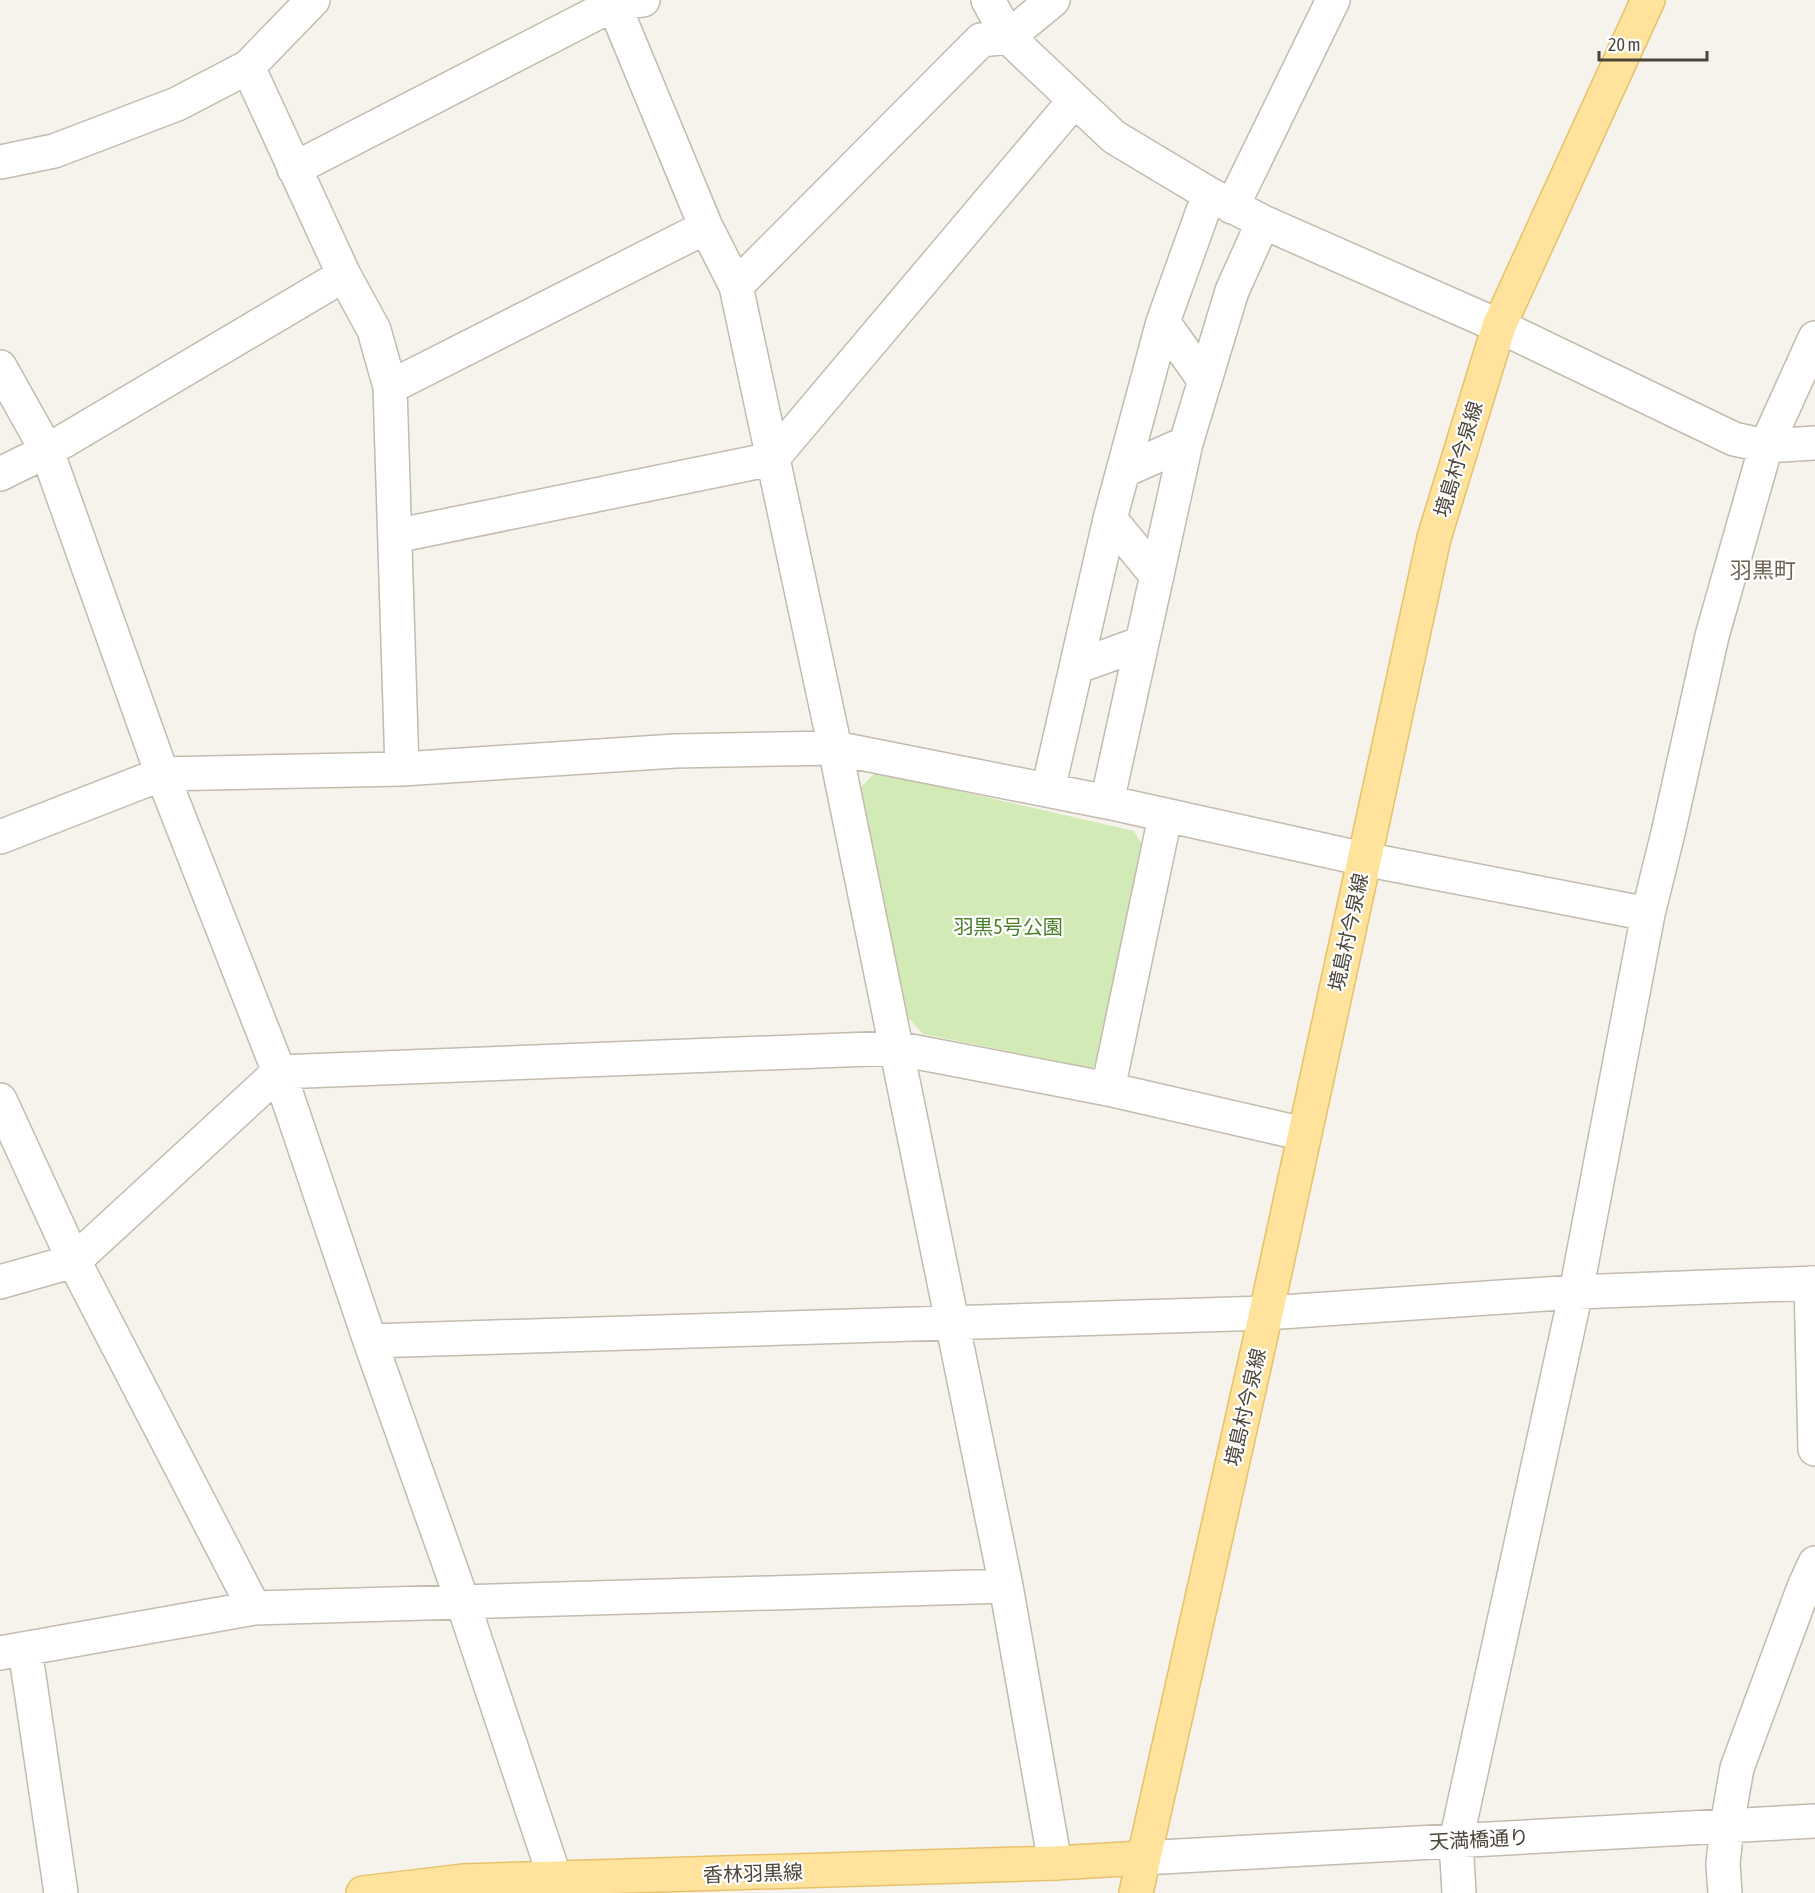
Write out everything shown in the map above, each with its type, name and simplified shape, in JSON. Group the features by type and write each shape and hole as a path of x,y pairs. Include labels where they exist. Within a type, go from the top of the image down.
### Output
{"main road":[{"name":"境島村今泉線","path":"1136,1893 1266,1313 1434,538 1499,326 1648,0"},
{"name":"香林羽黒線","path":"363,1893 463,1881 557,1886 1143,1858"}],"street":[{"path":"0,162 54,151 177,104 248,67 313,0"},
{"path":"988,0 1008,37 1114,137 1220,201 1499,326 1734,439 1766,446 1815,443"},
{"path":"736,286 981,40 1008,37 1053,0"},
{"path":"1048,790 1110,519 1163,322 1220,201 1333,0"},
{"path":"294,169 623,1 706,227 736,286 835,748 1006,1586 1055,1863"},
{"path":"248,67 344,275 374,330 390,387 402,769"},
{"path":"395,536 772,459 1074,100"},
{"path":"1107,802 1186,443 1232,291 1263,222"},
{"path":"390,387 706,227"},
{"path":"0,474 47,451 344,275"},
{"path":"1163,322 1205,381"},
{"path":"1459,1893 1456,1841 1576,1292 1648,914 1712,636 1766,446 1815,338"},
{"path":"0,366 47,451 162,774 279,1072 370,1341 462,1600 557,1886"},
{"path":"1123,471 1186,443"},
{"path":"1110,519 1157,576"},
{"path":"1076,667 1142,642"},
{"path":"0,837 162,774 402,769 675,751 835,748 1107,802 1165,817 1364,859 1648,914"},
{"path":"1108,1089 1165,817"},
{"path":"0,1282 74,1261 279,1072 896,1048 1108,1089 1304,1134"},
{"path":"0,1100 74,1261 254,1608"},
{"path":"370,1341 1266,1313 1576,1292 1813,1283 1815,1449"},
{"path":"1725,1893 1723,1864 1737,1768 1811,1579"},
{"path":"61,1893 13,1651 254,1608 462,1600 1006,1586"},
{"name":"天満橋通り","path":"1143,1858 1815,1821"}],"green space":[{"name":"羽黒5号公園","path":"876,772 1134,831 1145,850 1105,1055 1092,1068 923,1034 903,1012 859,789"}],"district":[{"name":"羽黒町","path":"1763,570"}]}
